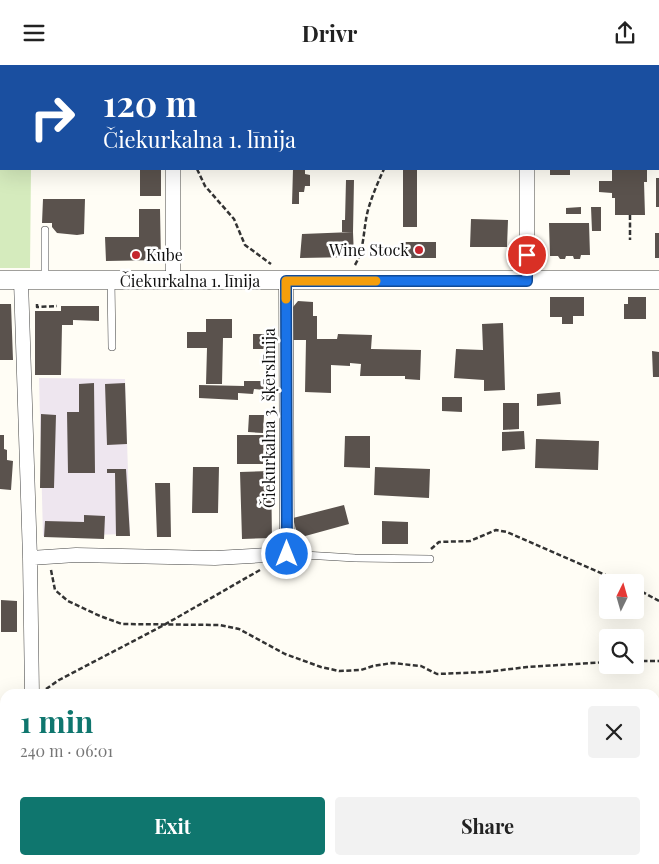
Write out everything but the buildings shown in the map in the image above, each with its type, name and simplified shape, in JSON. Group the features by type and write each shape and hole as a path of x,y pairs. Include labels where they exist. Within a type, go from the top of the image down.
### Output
{"street":[{"path":"173,170 173,281"},
{"path":"527,170 527,281"},
{"name":"Čiekurkalna 1. līnija","path":"0,280 173,281 282,274 527,281 659,280"},
{"name":"Čiekurkalna 3. šķērslīnija","path":"282,274 287,554"},
{"path":"21,281 30,557 39,689"},
{"path":"30,557 76,555 215,558 287,554"}],"lane":[{"path":"44,281 45,230"},
{"path":"111,280 112,347"},
{"path":"287,554 355,558 430,559"}],"path":[{"path":"197,170 205,186 234,219 245,245 282,274"},
{"path":"355,265 359,258 367,211 384,170"},
{"path":"630,215 630,240"},
{"path":"37,298 37,307 57,307"},
{"path":"421,559 438,542 470,541 496,530 507,532 603,574"},
{"path":"49,557 55,590 68,601 100,616 122,623 220,625 239,629 285,654 321,667 339,671 361,670 392,663 422,666 438,674 599,663"},
{"path":"43,689 164,625 263,568"},
{"path":"644,593 659,601"},
{"path":"644,661 659,661"}],"shaded area":[{"path":"39,378 125,379 130,534 43,536"}],"green space":[{"path":"0,170 31,170 30,268 0,268"}],"slow traffic":[{"path":"286,299 286,281 376,281"}],"place":[{"name":"Wine Stock","path":"419,250"},
{"name":"Kube","path":"136,255"}],"route":[{"path":"287,554 286,281 527,281 527,255"}]}
